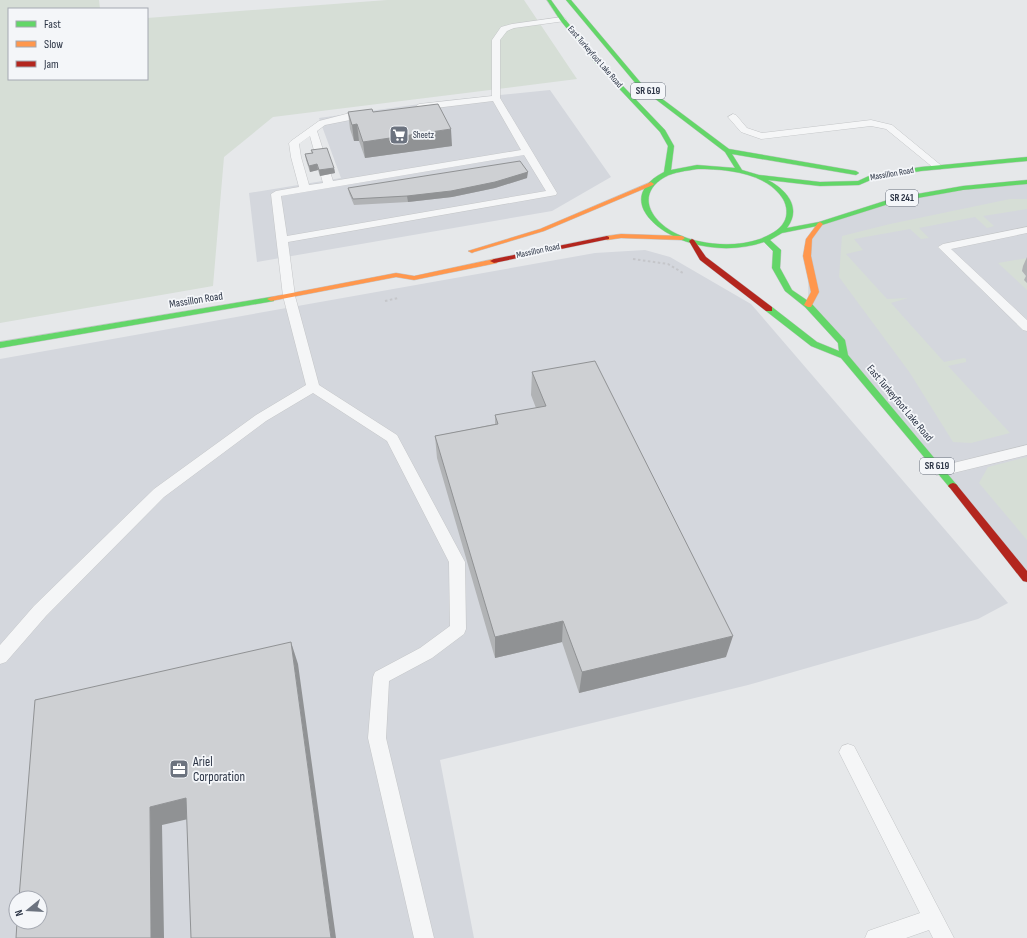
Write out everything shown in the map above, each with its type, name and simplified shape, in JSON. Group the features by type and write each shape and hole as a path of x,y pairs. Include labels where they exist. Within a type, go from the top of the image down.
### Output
{"main road":[{"name":"East Turkeyfoot Lake Road","path":"549,0 562,19 597,62 663,131 671,146 667,174"},
{"name":"East Turkeyfoot Lake Road","path":"568,0 639,84 727,151 738,170"},
{"path":"727,151 814,167 852,172 871,177"},
{"name":"Massillon Road","path":"462,254 489,248 542,230 651,184 667,174 678,170 697,167 717,167 738,170 758,177 820,184 859,183 871,177 938,167 1027,159"},
{"path":"651,184 644,194 644,205 650,217 662,228 682,238 692,241 723,246 746,245 766,240 781,231 790,221 791,209 786,197 774,186 758,177"},
{"name":"SR 241","path":"781,231 820,224 894,200 963,188 1027,182"},
{"path":"808,305 815,292 807,256 809,239 820,224"},
{"name":"Massillon Road","path":"0,345 289,296 396,275 414,278 595,239 621,236 682,238"},
{"name":"East Turkeyfoot Lake Road","path":"766,240 777,250 776,268 789,291 808,305 842,342 844,356"},
{"name":"East Turkeyfoot Lake Road","path":"692,241 703,258 814,344 844,356 941,471 1027,578"},
{"path":"396,275 404,268"}],"lane":[{"path":"282,240 552,193 496,98 496,40 504,29 512,26 562,19"},
{"path":"406,109 496,98"},
{"path":"305,189 296,157 294,143 322,123 346,117 376,113"},
{"path":"733,117 744,130 761,136 881,124 889,128 938,167"},
{"path":"312,129 329,185"},
{"path":"424,938 377,738 381,677 426,653 458,629 457,562 392,438 313,387 289,296 276,194 527,152"},
{"path":"1027,230 943,247 1027,326"},
{"path":"0,657 40,611 159,493 261,418 313,387"},
{"path":"941,471 1027,450"},
{"path":"848,752 944,938"},
{"path":"875,938 933,919"}],"path":[{"path":"630,259 668,264 684,274"},
{"path":"381,302 404,297"}],"shaded area":[{"path":"0,0 99,0 100,8 8,8 8,80 148,80 148,18 387,0 524,0 577,79 273,117 224,157 213,286 0,323"},
{"path":"550,90 611,177 552,211 257,262 249,193 341,178 319,118 449,100"},
{"path":"1027,182 1027,578 808,305 809,239 820,224 894,200"},
{"path":"1010,199 1027,199 1027,209 983,216 994,226 987,228 975,217 919,228 929,238 921,239 910,229 854,239 863,250 846,254 887,299 908,298 891,303 944,362 964,358 966,359 966,362 948,366 1010,433 971,443 953,442 910,373 839,277 842,236 890,224"},
{"path":"645,250 670,257 751,304 1008,603 978,619 748,685 440,760 474,938 0,938 0,359 595,253"},
{"path":"1027,258 1022,271 1027,278 1027,290 998,263"},
{"path":"1027,457 1027,540 979,483 988,467"}],"building":[{"path":"438,104 451,129 363,142 357,124 352,125 348,112 372,109 373,112"},
{"path":"327,148 334,168 319,170 317,164 309,166 305,154 313,153 311,150"},
{"path":"520,161 528,172 495,182 451,191 407,196 353,199 348,188"},
{"path":"595,361 733,636 582,672 563,621 495,637 435,436 498,424 495,415 546,406 532,372"},
{"name":"Ariel Corporation","path":"291,642 331,938 191,938 186,798 150,807 151,938 16,938 16,930 48,930 48,890 20,890 35,700"}],"traffic: fast":[{"path":"549,0 562,19 597,62 663,131 671,146 667,174"},
{"path":"568,0 639,84 727,151 739,170"},
{"path":"727,151 856,173"},
{"path":"761,177 820,184 859,183 871,177 921,169 1027,159"},
{"path":"697,167 721,168 737,171 760,178 773,185 782,193 788,202 790,212 788,221 782,230 772,237 757,242 736,246 715,246 694,242 664,230 650,216 646,208 645,200 647,191 652,183 670,172 697,167"},
{"path":"781,231 820,224 894,200 963,188 1027,182"},
{"path":"766,240 777,250 776,268 789,291 808,305 842,342 844,356"},
{"path":"0,345 271,299"},
{"path":"769,309 814,344 844,356 953,486"}],"traffic: slow":[{"path":"472,251 542,230 651,184"},
{"path":"808,305 815,292 807,256 809,239 820,224"},
{"path":"607,238 621,236 682,238"},
{"path":"271,299 396,275 414,278 494,261"}],"traffic: jam":[{"path":"494,261 607,238"},
{"path":"692,241 703,258 769,309"},
{"path":"953,486 1027,578"}],"place":[{"name":"Sheetz","path":"399,135"},
{"name":"Ariel Corporation","path":"179,769"}]}
